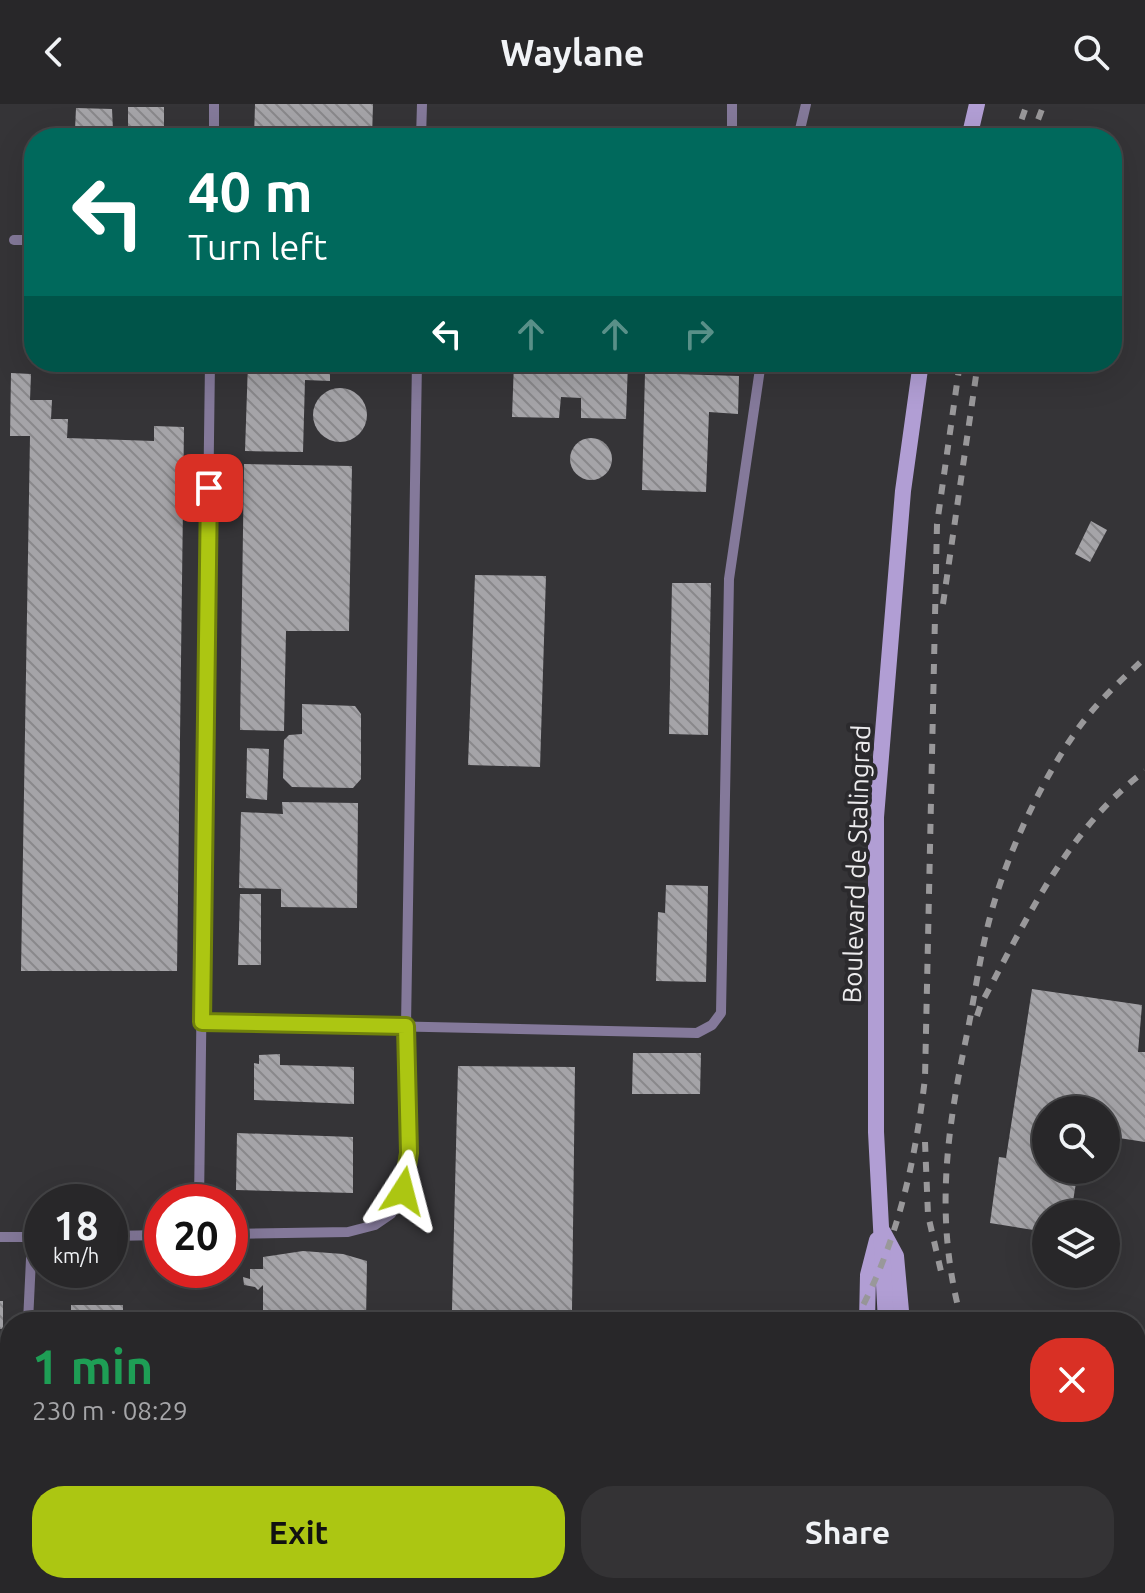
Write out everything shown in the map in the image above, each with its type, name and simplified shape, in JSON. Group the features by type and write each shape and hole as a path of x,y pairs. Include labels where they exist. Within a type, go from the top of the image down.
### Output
{"main road":[{"path":"971,128 977,104"},
{"name":"Boulevard de Stalingrad","path":"885,1312 876,1132 876,817 903,491 920,372"},
{"path":"867,1312 868,1275 881,1227"},
{"path":"881,1227 896,1256 901,1312"}],"lane":[{"path":"214,104 214,128"},
{"path":"421,128 422,104"},
{"path":"732,104 732,128"},
{"path":"800,128 806,104"},
{"path":"14,240 24,240"},
{"path":"199,1184 210,372"},
{"path":"248,1234 348,1232 375,1225 391,1214 403,1191 409,1153 406,1026 417,372"},
{"path":"202,1022 697,1033 712,1025 721,1013 729,579 760,372"},
{"path":"0,1237 24,1238"},
{"path":"29,1312 32,1288"}],"building":[{"path":"255,104 373,104 372,128 254,128"},
{"path":"128,107 164,107 164,128 128,128"},
{"path":"76,108 112,109 113,128 75,128"},
{"path":"248,372 330,372 330,381 305,380 303,452 245,451"},
{"path":"514,372 628,372 626,419 581,418 581,398 561,397 559,418 512,417"},
{"path":"11,373 31,374 30,400 52,400 51,419 68,419 67,438 154,441 154,426 184,427 177,971 21,971 30,436 10,436"},
{"path":"645,373 739,376 738,414 709,412 706,492 642,490"},
{"path":"340,388 351,390 359,396 365,404 365,426 359,434 351,440 340,442 329,440 321,434 315,426 313,415 315,404 321,396 329,390"},
{"path":"591,438 606,444 612,459 606,474 591,480 576,474 570,459 576,444"},
{"path":"244,464 352,466 349,631 286,631 284,731 240,730"},
{"path":"1091,521 1107,530 1090,562 1075,554"},
{"path":"475,575 546,576 540,767 468,765"},
{"path":"672,583 711,583 708,735 669,734"},
{"path":"302,704 355,706 361,714 361,779 353,788 292,787 283,778 284,740 289,735 302,734"},
{"path":"247,748 269,749 267,800 246,798"},
{"path":"282,802 358,803 357,908 281,907 281,889 239,888 241,812 283,814"},
{"path":"666,885 708,886 706,982 656,981 658,912 665,913"},
{"path":"240,894 261,894 261,965 238,965"},
{"path":"1032,989 1142,1005 1138,1052 1145,1052 1145,1142 1120,1138 1120,1096 1032,1096 1032,1184 1076,1184 1073,1200 1032,1200 1032,1230 990,1223 999,1157 1006,1158"},
{"path":"633,1053 701,1053 700,1094 632,1094"},
{"path":"280,1054 280,1065 354,1067 354,1104 254,1100 254,1063 259,1064 259,1055"},
{"path":"458,1066 575,1067 572,1310 452,1310"},
{"path":"237,1133 353,1137 353,1193 248,1190 248,1184 236,1184"},
{"path":"303,1251 343,1254 367,1261 366,1312 263,1312 263,1285 258,1290 248,1286 248,1278 250,1269 263,1269 263,1257"},
{"path":"71,1305 123,1305 123,1312 71,1312"}],"railway":[{"path":"1019,128 1027,104"},
{"path":"1035,128 1044,104"},
{"path":"859,1312 882,1264 902,1204 916,1142 925,1078 937,524 959,372"},
{"path":"943,604 977,372"},
{"path":"960,1312 948,1248 946,1178 953,1107 989,919 1018,837 1051,772 1090,713 1145,658"},
{"path":"977,1016 1032,909 1071,848 1117,794 1145,771"},
{"path":"925,1142 928,1215 943,1280"}],"route":[{"path":"209,488 202,1022 406,1026 409,1153 403,1191"}]}
